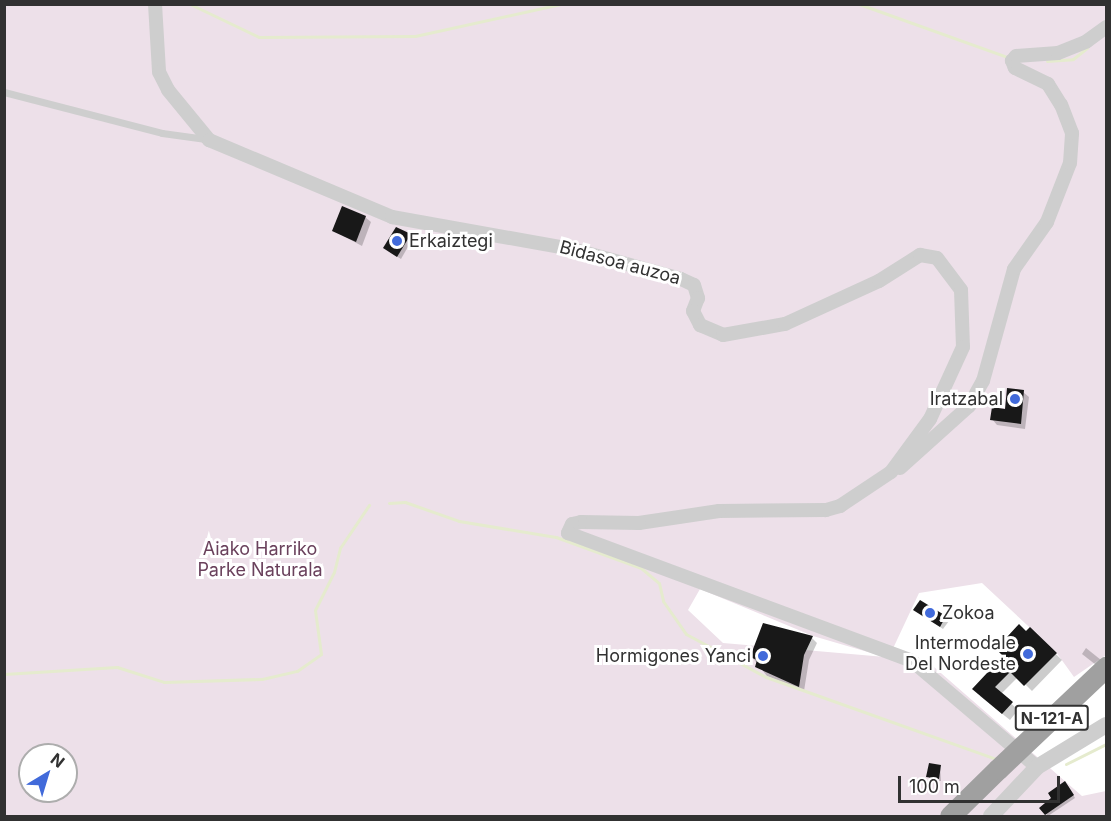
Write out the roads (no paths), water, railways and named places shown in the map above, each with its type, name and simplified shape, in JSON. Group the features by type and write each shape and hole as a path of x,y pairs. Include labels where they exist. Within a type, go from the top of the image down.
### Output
{"highway":[{"name":"N-121-A","path":"950,816 1107,667"}],"street":[{"name":"Bidasoa auzoa","path":"155,4 159,72 168,90 209,140 392,217 573,249 681,279 694,285 698,298 693,311 700,325 723,335 785,324 879,281 920,255 937,258 961,290 963,347 930,419 891,472"},
{"name":"Bidasoa auzoa","path":"1037,767 912,661 568,533 572,524 581,522 639,523 719,511 826,510 840,507 905,465 969,406 983,381 1014,269 1047,222 1070,163 1072,133 1061,105 1048,84 1015,68 1012,61 1016,56 1058,53 1088,41 1107,27"},
{"path":"991,816 1037,767 1107,725"}],"lane":[{"path":"4,92 162,133 209,140"}],"waterway":[{"path":"190,4 259,37 415,36 560,4"},
{"path":"859,4 1010,58"},
{"path":"1047,61 1073,59 1087,48"},
{"path":"389,503 405,502 459,521 556,537 641,568 659,583 663,601 686,634 766,677 996,759"},
{"path":"4,674 117,667 164,682 262,679 297,671 321,654 315,610 334,572 340,548 369,505"},
{"path":"1066,764 1106,744"}],"place":[{"name":"Erkaiztegi","path":"397,241"},
{"name":"Iratzabal","path":"1015,399"},
{"name":"Zokoa","path":"930,613"},
{"name":"Intermodale Del Nordeste","path":"1028,654"},
{"name":"Hormigones Yanci","path":"763,656"}],"park label":[{"name":"Aiako Harriko Parke Naturala","path":"260,560"}]}
